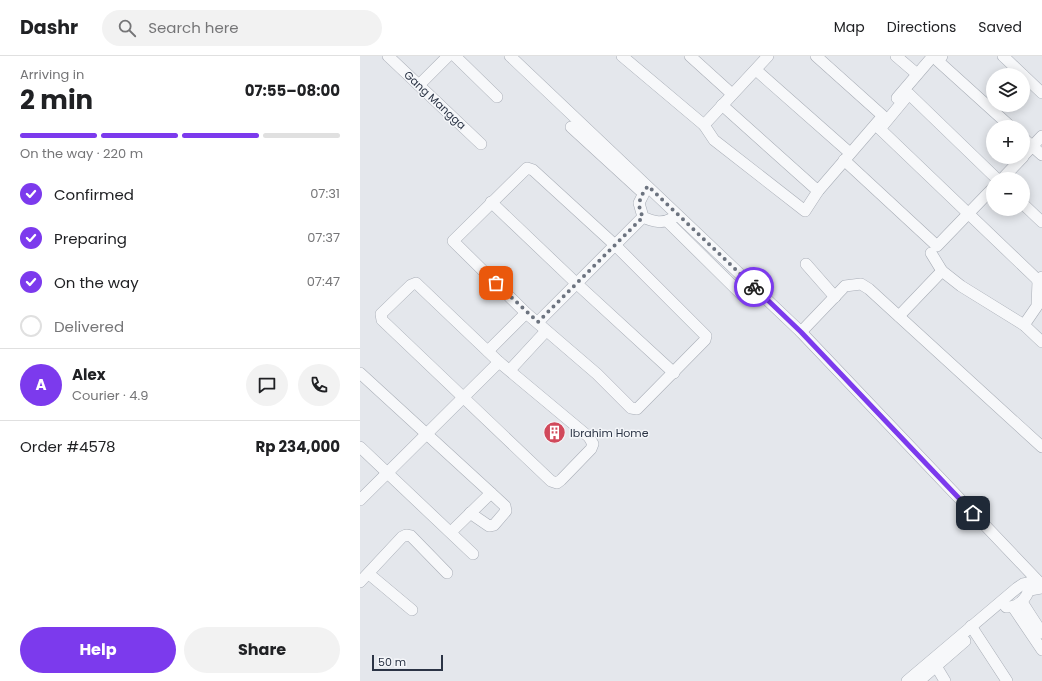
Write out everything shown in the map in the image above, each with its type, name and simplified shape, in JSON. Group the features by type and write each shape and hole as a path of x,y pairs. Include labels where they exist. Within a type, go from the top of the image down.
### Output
{"street":[{"name":"Gang Mangga","path":"388,56 481,144"},
{"path":"419,85 448,56"},
{"path":"455,56 497,97"},
{"path":"510,56 646,190"},
{"path":"622,56 704,125 714,140 805,211 818,191 933,56"},
{"path":"690,56 732,94"},
{"path":"704,125 768,56"},
{"path":"816,56 883,116"},
{"path":"896,56 917,74"},
{"path":"942,56 938,61 1003,120"},
{"path":"1003,56 1016,68"},
{"path":"756,70 847,156 935,246 939,246 986,195"},
{"path":"1030,82 1042,93"},
{"path":"990,172 909,94 880,129 968,214 1040,288 1037,306 1024,325"},
{"path":"722,105 818,191"},
{"path":"571,127 646,190 678,214 801,332 1036,584"},
{"path":"1030,148 1042,136"},
{"path":"1032,146 1042,155"},
{"path":"1009,172 1016,164"},
{"path":"528,168 533,170 614,245 706,336 705,340 637,409 631,408 597,374 526,313 453,241 492,202 528,168"},
{"path":"646,190 639,203 640,212 643,217 655,222 667,221 678,214"},
{"path":"492,202 576,283 674,373"},
{"path":"1030,211 1042,222"},
{"path":"538,322 643,217"},
{"path":"667,221 742,295 747,295 754,287"},
{"path":"931,253 942,271 961,286 1024,325 1042,342"},
{"path":"806,264 835,297"},
{"path":"899,316 942,271"},
{"path":"416,283 488,351 499,362 589,437 593,444 591,449 561,480 556,483 551,480 382,320 381,314 411,285 416,283"},
{"path":"801,332 845,286 861,284 899,316 1042,447"},
{"path":"488,351 526,313"},
{"path":"510,370 546,331"},
{"path":"360,500 499,362"},
{"path":"360,374 505,506 506,511 494,525 489,526 470,513"},
{"path":"360,447 474,554"},
{"path":"451,532 491,493"},
{"path":"360,582 402,537 406,535 411,536 447,573"},
{"path":"369,574 412,610"},
{"path":"1009,605 1022,584 1036,584"},
{"path":"907,681 973,629 1009,605 1036,584"},
{"path":"1009,605 1042,633"},
{"path":"1009,605 1042,650"},
{"path":"919,681 973,629"},
{"path":"973,629 1007,681"},
{"path":"936,666 945,681"}],"way so far":[{"path":"496,283 526,313 538,322 643,217 640,212 639,203 648,186 754,287"}],"place":[{"name":"Ibrahim Home","path":"555,433"}],"route":[{"path":"754,287 801,332 973,513"}]}
